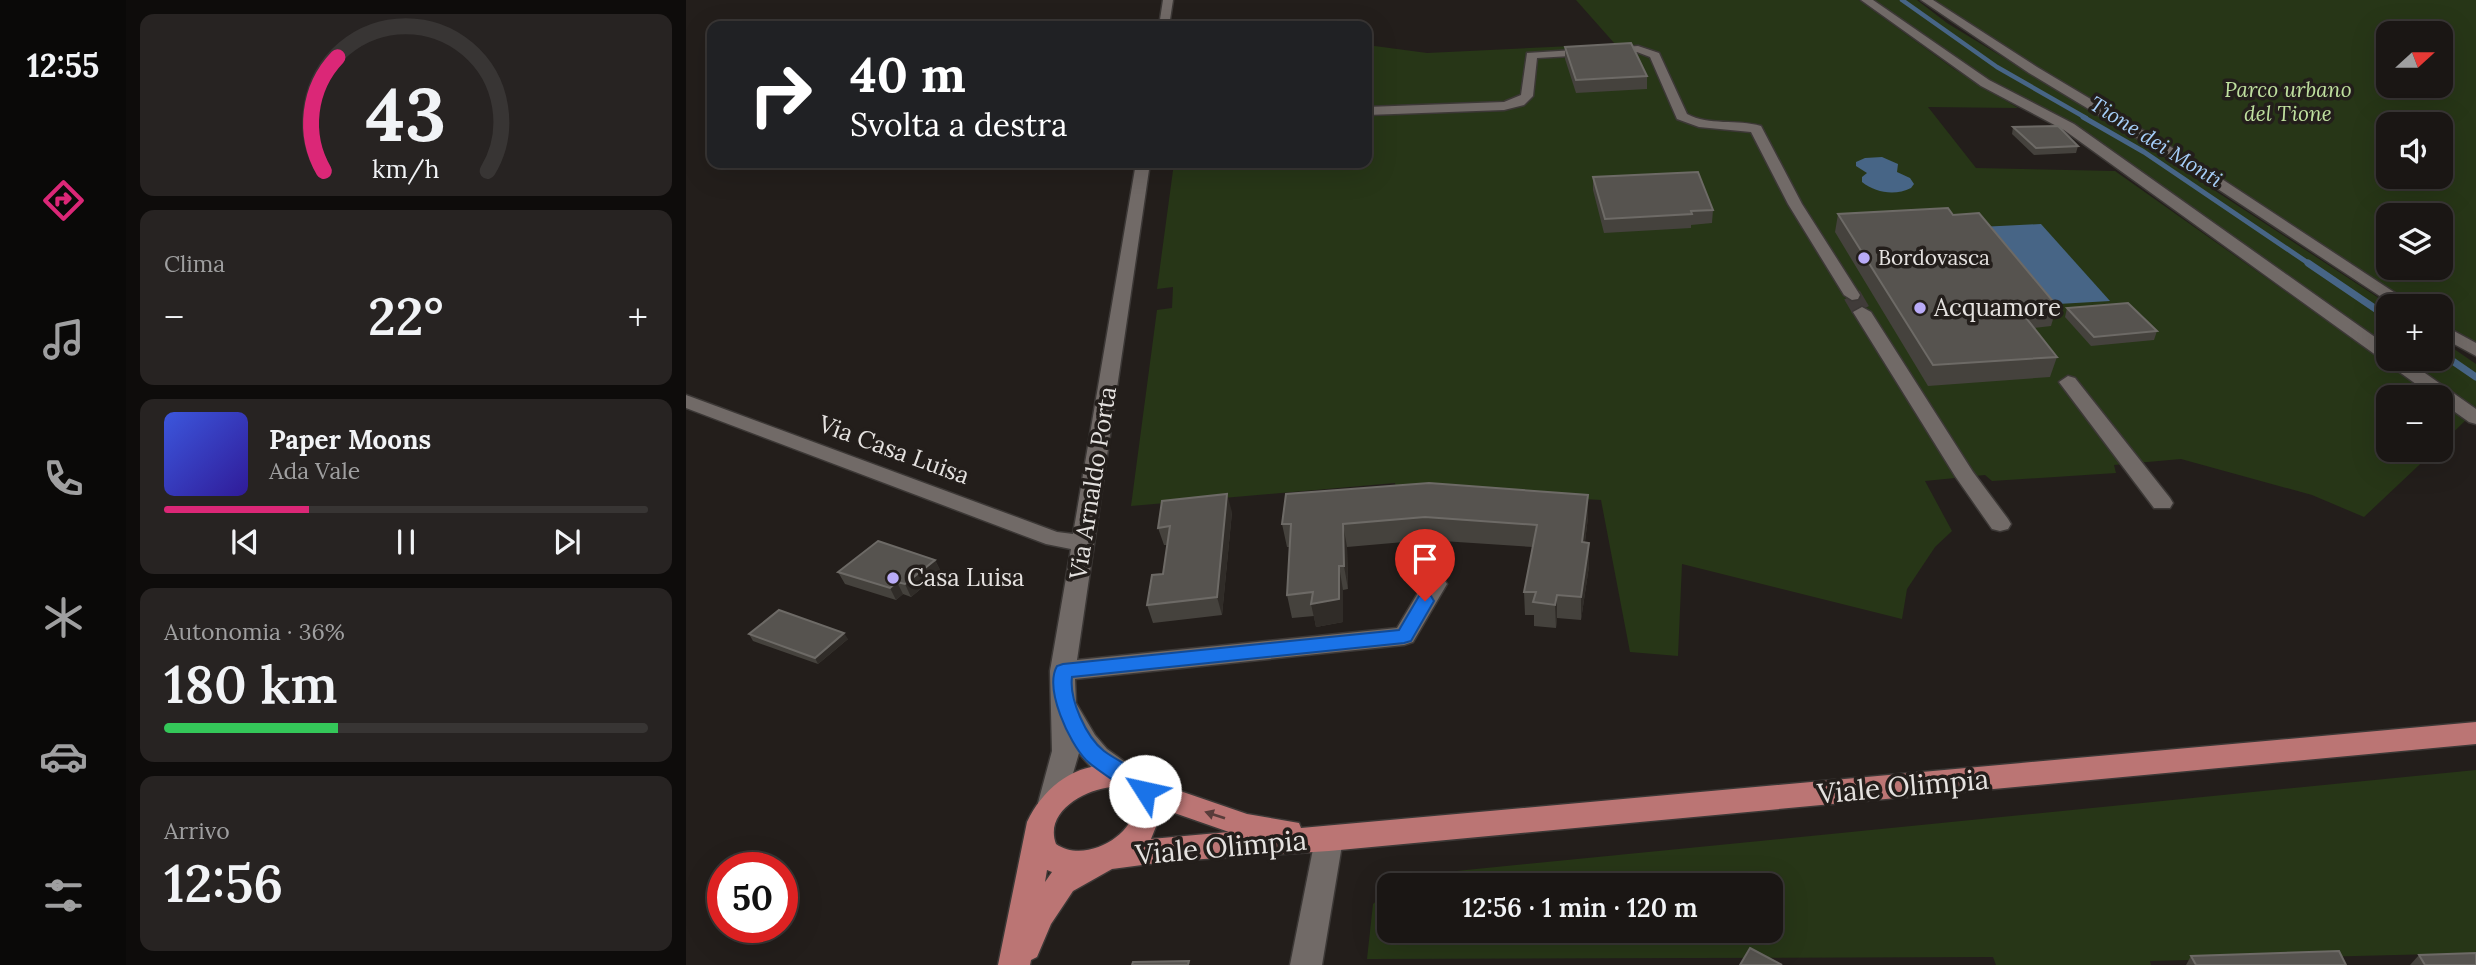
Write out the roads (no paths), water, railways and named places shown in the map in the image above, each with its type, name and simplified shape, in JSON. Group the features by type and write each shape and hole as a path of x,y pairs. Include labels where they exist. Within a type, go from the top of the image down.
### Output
{"main road":[{"name":"Viale Olimpia","path":"1103,860 1172,848 1329,839 2476,733"},
{"path":"1095,777 1135,784 1149,803 1148,818 1141,832 1103,860 1062,882 1040,916 1016,965 1044,814 1052,803 1079,783 1095,777"},
{"name":"Viale Olimpia","path":"1135,784 1247,825 1329,839"},
{"path":"1039,836 1042,848 1049,857 1062,864 1077,866 1103,860"}],"street":[{"path":"1165,21 1168,0"},
{"path":"1866,0 1985,83 2068,127 2376,346"},
{"path":"1926,0 2025,65 2191,165 2388,294"},
{"path":"1372,111 1504,106 1520,102 1527,96 1531,55 1638,49 1650,51 1655,55 1682,116 1689,122 1746,125 1756,129 1794,204 1965,476 2000,524"},
{"name":"Via Arnaldo Porta","path":"1052,803 1063,768 1066,743 1062,680 1142,168"},
{"path":"2453,337 2476,351"},
{"path":"2411,371 2476,418"},
{"path":"2068,382 2162,503"},
{"name":"Via Casa Luisa","path":"686,401 1054,538 1084,543"},
{"path":"1062,680 1404,636 1435,584"},
{"name":"Viale Olimpia","path":"1062,680 1078,731 1094,755 1135,784"},
{"path":"1306,965 1329,839"}],"water":[{"path":"1882,157 1898,164 1897,172 1910,178 1914,184 1911,188 1886,192 1873,189 1862,182 1862,177 1867,173 1856,166 1856,162 1865,158"},
{"path":"2041,224 2110,301 2041,305 1980,227"}],"waterway":[{"name":"Tione dei Monti","path":"1902,0 1997,67 2086,118"},
{"name":"Tione dei Monti","path":"2083,117 2144,152 2311,265"},
{"name":"Tione dei Monti","path":"2308,263 2376,309"},
{"name":"Tione dei Monti","path":"2453,361 2476,377"}],"tunnel":[{"path":"1852,295 1862,312"}],"place":[{"name":"Bordovasca","path":"1864,258"},
{"name":"Acquamore","path":"1920,308"},
{"name":"Casa Luisa","path":"893,578"}],"park label":[{"name":"Parco urbano del Tione","path":"2288,102"}]}
